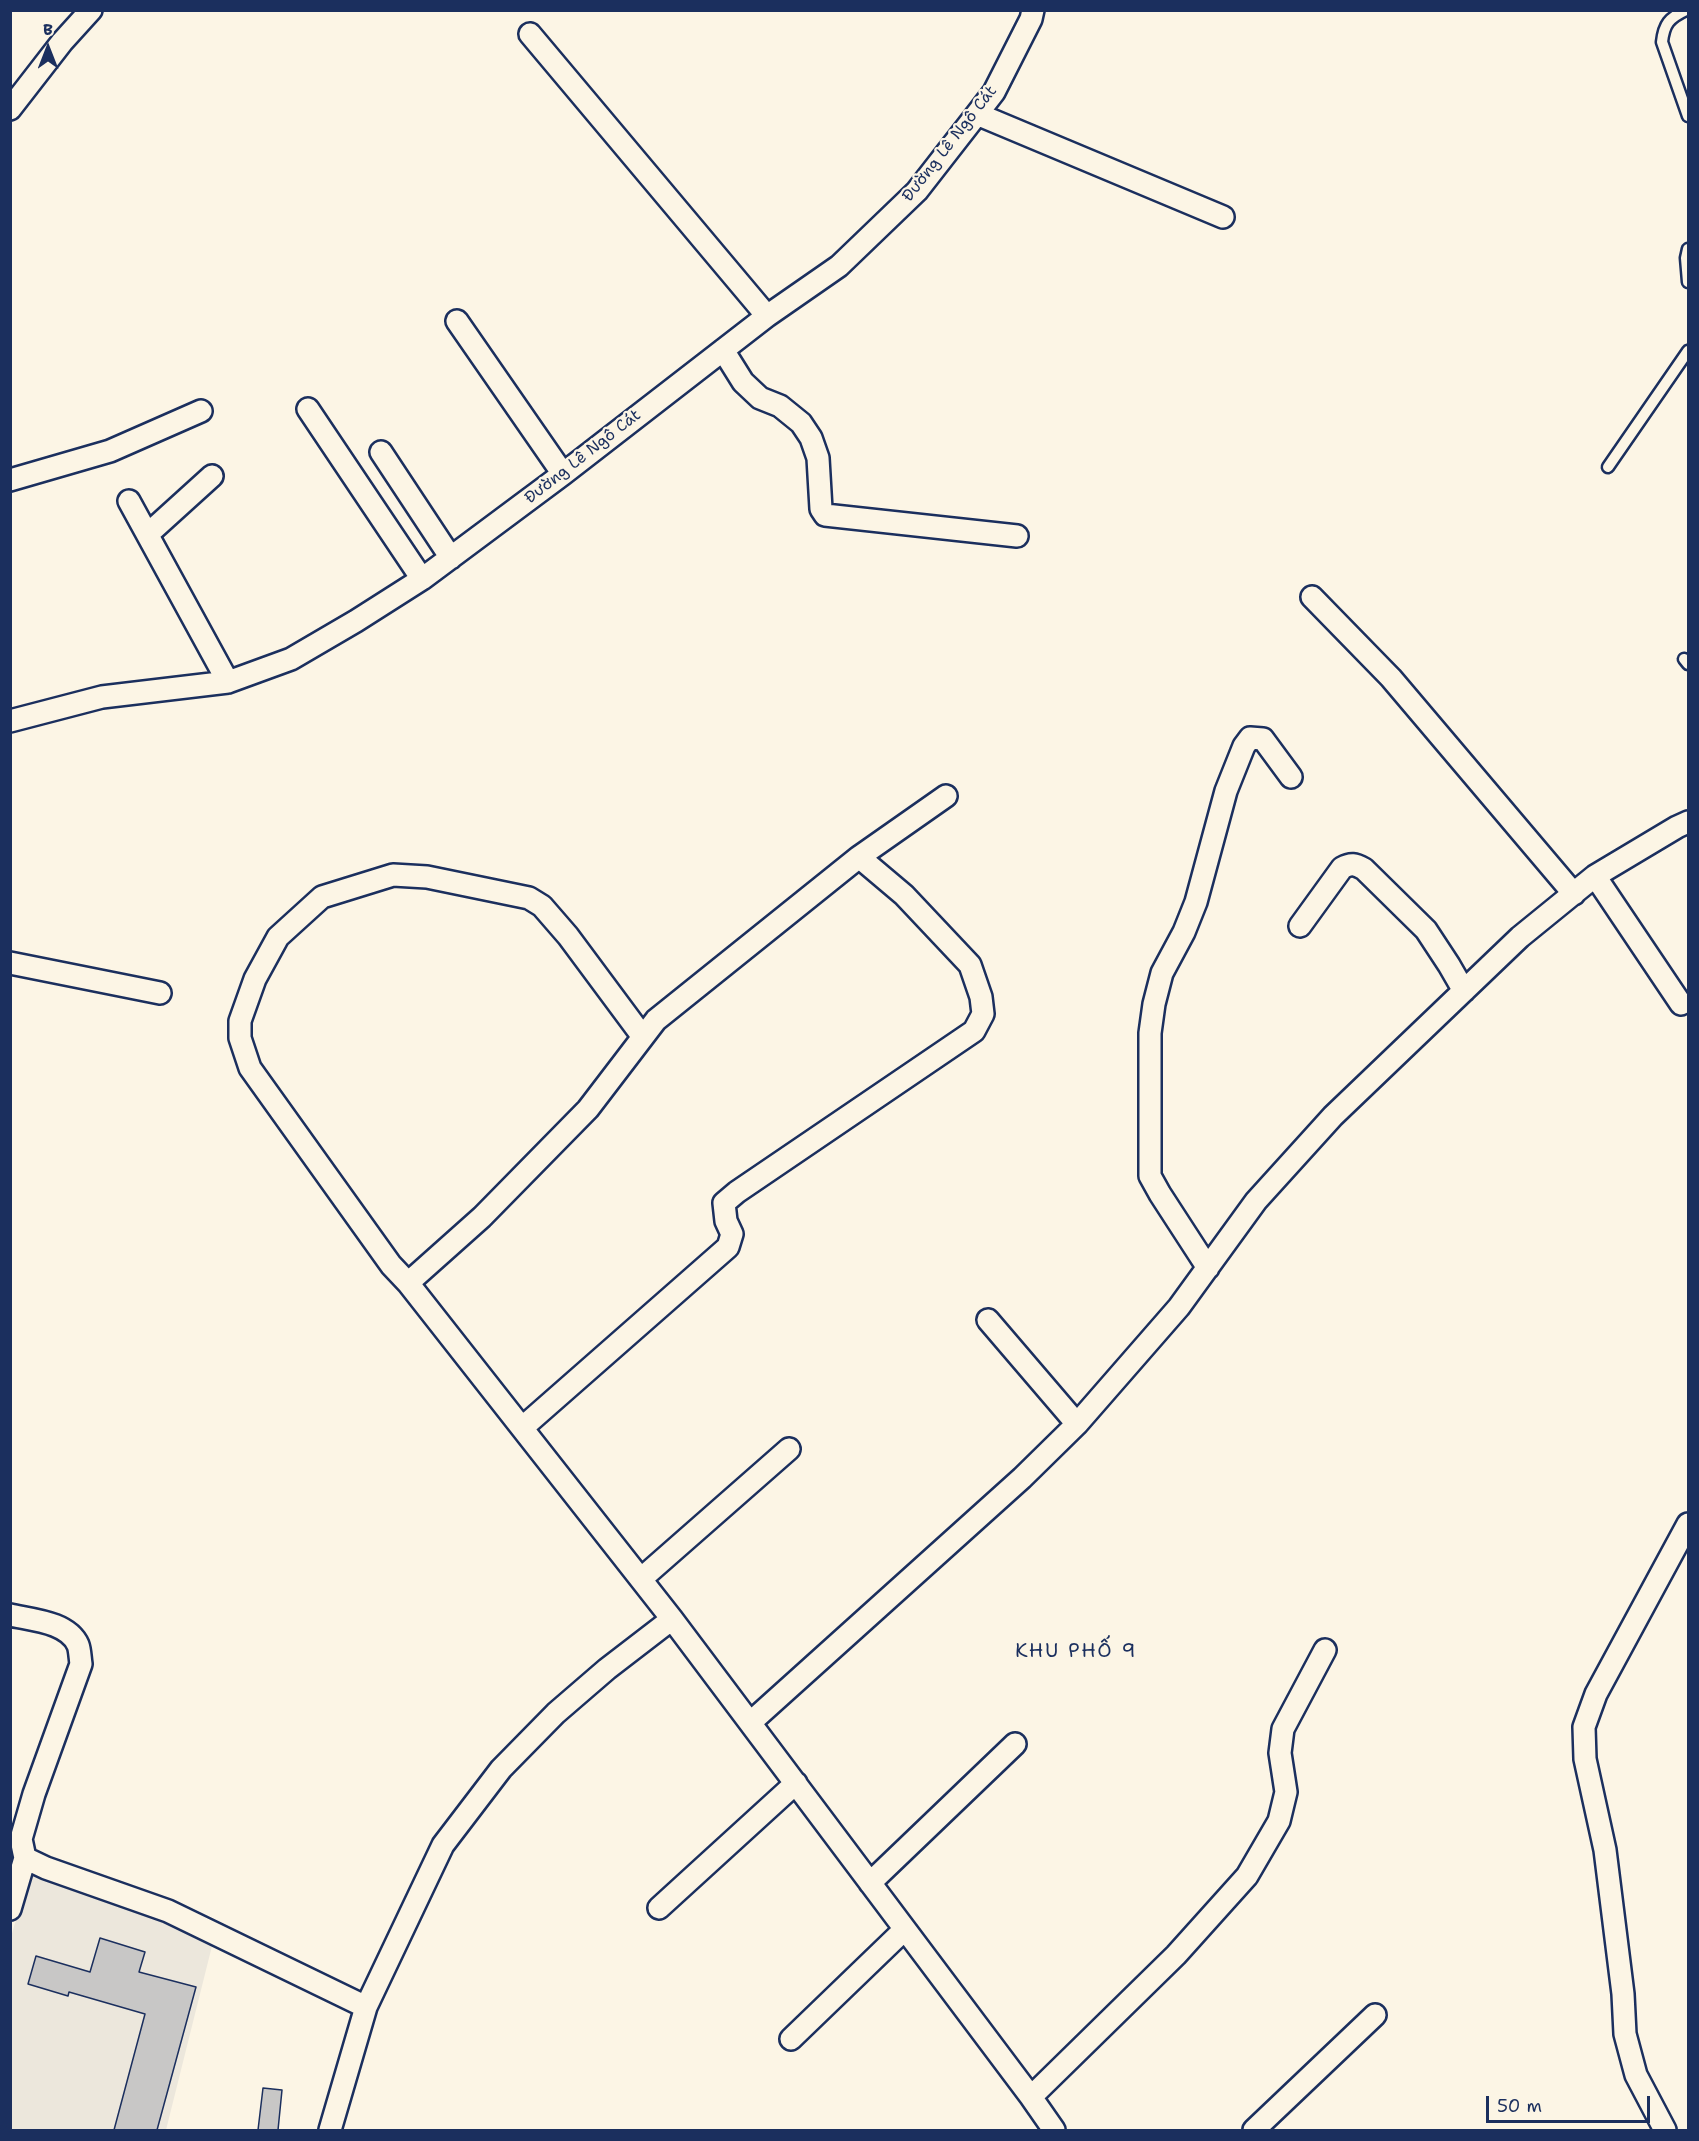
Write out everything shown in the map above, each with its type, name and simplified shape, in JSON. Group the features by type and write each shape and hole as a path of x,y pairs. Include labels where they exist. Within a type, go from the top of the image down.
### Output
{"street":[{"path":"12,99 91,10"},
{"name":"Đường Lê Ngô Cát","path":"10,721 102,697 228,681 291,659 422,579 563,474 767,316 839,267 917,191 994,92 1031,19 1033,10"},
{"path":"530,34 767,316"},
{"path":"977,114 1223,217"},
{"path":"457,321 563,474"},
{"path":"723,350 743,382 760,398 780,406 801,423 811,438 818,458 821,509 825,515 1017,536"},
{"path":"308,409 422,579"},
{"path":"10,480 110,451 201,411"},
{"path":"381,452 451,558"},
{"path":"148,534 212,476"},
{"path":"129,501 228,681"},
{"path":"1312,597 1391,678 1574,894"},
{"path":"1208,1268 1150,1176 1150,1033 1154,1004 1162,972 1184,932 1196,902 1226,791 1244,746 1250,738 1263,739 1292,777"},
{"path":"408,1283 482,1216 588,1109 656,1020 858,857 946,796"},
{"path":"751,1722 1022,1478 1077,1424 1179,1307 1256,1201 1333,1116 1520,937 1595,876 1689,822"},
{"path":"522,1428 728,1247 732,1234 726,1221 724,1203 868,1101 974,1031 983,1014 981,998 970,965 904,895 858,857"},
{"path":"1300,926 1342,868 1355,864 1426,930 1464,991"},
{"path":"644,1037 568,936 542,906 529,898 427,877 393,875 322,897 278,937 255,979 240,1021 240,1038 250,1068 391,1265 408,1283 751,1722 1054,2130"},
{"path":"1595,876 1681,1004"},
{"path":"10,963 160,993"},
{"path":"988,1320 1077,1424"},
{"path":"641,1580 789,1449"},
{"path":"1665,2130 1636,2075 1625,2034 1623,1994 1606,1861 1585,1759 1584,1727 1596,1694 1689,1524"},
{"path":"10,1615 63,1628 73,1636 79,1647 81,1664 30,1805 21,1839 25,1858 10,1908"},
{"path":"330,2130 366,2007 443,1845 501,1769 556,1713 607,1669 672,1619"},
{"path":"1031,2097 1176,1955 1247,1876 1279,1821 1286,1792 1280,1753 1283,1729 1325,1650"},
{"path":"870,1883 1015,1744"},
{"path":"659,1908 796,1783"},
{"path":"25,1858 45,1868 168,1911 366,2007"},
{"path":"791,2039 904,1930"},
{"path":"1254,2130 1375,2015"}],"lane":[{"path":"1686,10 1666,22 1662,42 1689,116"},
{"path":"1689,249 1686,258 1689,282"},
{"path":"1608,468 1689,351"}],"shaded area":[{"path":"31,1869 163,1918 213,1942 166,2130 11,2130 10,1940"}],"building":[{"path":"100,1938 145,1952 139,1972 196,1987 157,2130 114,2130 145,2014 69,1992 68,1996 28,1984 36,1956 90,1972"},
{"path":"263,2088 282,2090 278,2130 258,2130"}],"district":[{"name":"KHU PHỐ 9","path":"1076,1652"}]}
